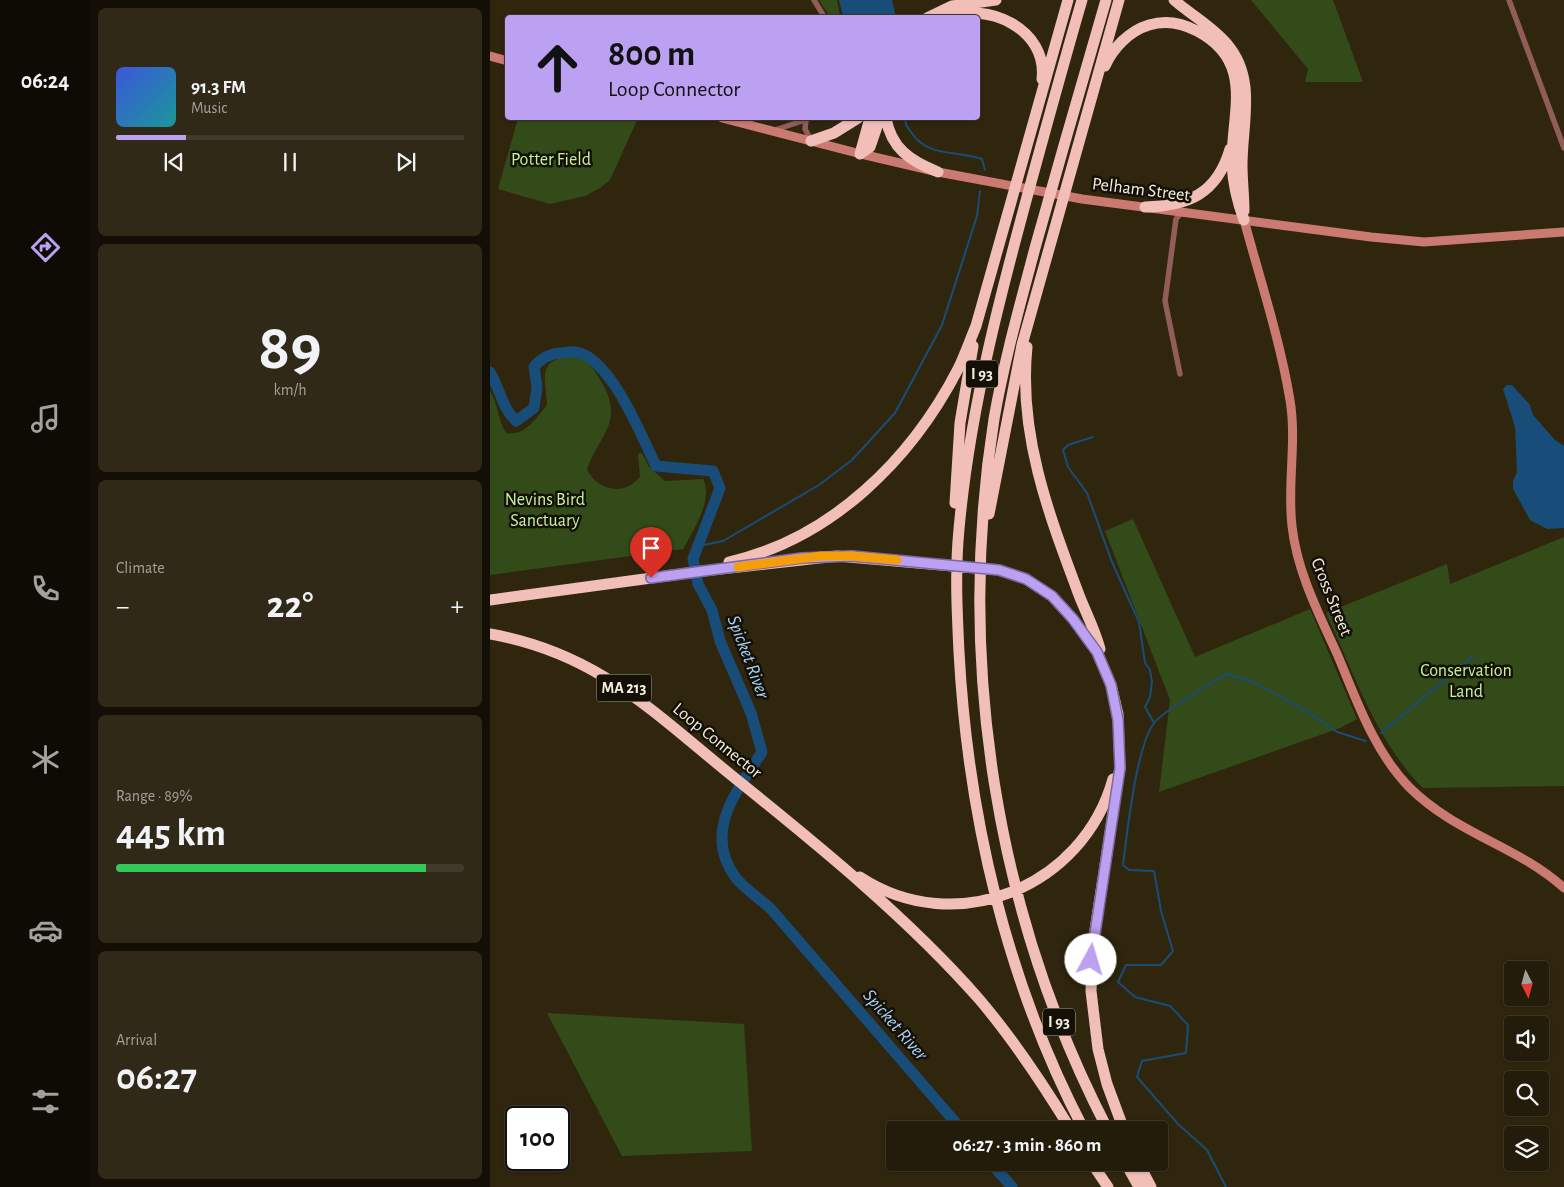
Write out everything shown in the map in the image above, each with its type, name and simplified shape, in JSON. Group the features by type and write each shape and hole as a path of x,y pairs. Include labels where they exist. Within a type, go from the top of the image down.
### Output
{"highway":[{"path":"933,15 952,6 996,0"},
{"path":"490,600 684,574 748,557 788,541 852,502 874,482 909,444 959,368 980,312 1068,0"},
{"name":"I 93","path":"1080,1121 1039,1030 1001,917 991,879 976,804 964,723 957,584 957,546 969,443 979,388 1024,206 1082,0"},
{"name":"I 93","path":"1104,1121 1064,1035 1021,911 998,804 984,707 979,587 986,485 998,397 1016,320 1055,174 1106,0"},
{"path":"981,548 1001,456 1017,365 1119,0"},
{"path":"1174,0 1226,42 1234,53 1243,73 1246,93 1242,165 1244,220"},
{"path":"959,15 968,13 996,16 1014,24 1029,37 1039,55 1043,74 1034,122"},
{"path":"1095,89 1108,61 1129,36 1143,27 1159,23 1184,25 1207,37 1229,63 1236,80 1238,97 1232,163 1235,196 1244,220"},
{"path":"811,141 834,133 855,120"},
{"path":"860,154 869,120"},
{"path":"860,154 870,147 879,120"},
{"path":"887,120 892,139 901,151 915,162 938,172"},
{"path":"1145,207 1180,204 1192,199 1206,189 1226,161 1234,136"},
{"path":"1037,290 1026,361 1031,443 1043,493 1099,646 1118,714 1120,768 1093,943 1091,990 1100,1058 1112,1101 1120,1121"},
{"path":"957,546 955,486 960,423 980,312"},
{"path":"703,570 836,556 1007,572 1035,584 1058,602 1090,641 1108,677"},
{"name":"Loop Connector","path":"490,634 512,638 554,651 605,676 633,695 829,858"},
{"path":"829,858 876,886 920,901 967,903 1010,894 1054,869 1085,837 1101,812 1109,792 1115,774 1119,746"},
{"path":"829,858 910,928 965,984 1015,1044 1065,1121"},
{"path":"1098,1171 1108,1187"},
{"path":"1106,1171 1115,1187"},
{"path":"1130,1171 1139,1187"},
{"path":"1143,1171 1151,1187"}],"street":[{"path":"814,0 823,15"},
{"path":"1508,0 1564,148"},
{"path":"490,56 505,60"},
{"name":"Pelham Street","path":"730,120 938,172 1082,199 1424,242 1564,232"},
{"path":"773,131 803,120"},
{"path":"808,120 806,132 811,141"},
{"path":"1180,374 1165,301 1176,218 1182,212"},
{"name":"Cross Street","path":"1244,220 1290,401 1292,435 1290,503 1297,554 1312,598 1368,725 1395,770 1428,803 1465,829 1538,868 1564,888"}],"green space":[{"path":"819,0 837,0 840,15 829,15"},
{"path":"1251,0 1333,0 1363,82 1305,82 1308,69"},
{"name":"Potter Field","path":"517,120 637,120 610,180 585,196 550,204 498,189"},
{"name":"Nevins Bird Sanctuary","path":"570,356 585,361 592,367 608,395 611,407 608,427 587,469 594,479 604,486 615,489 621,489 633,484 640,477 638,454 642,453 649,467 665,481 703,479 706,487 704,506 683,549 490,575 490,391 506,433 519,432 530,425 547,405 545,372 548,367 559,358"},
{"path":"1133,519 1195,657 1310,609 1357,719 1340,728 1159,792 1170,700 1105,531"},
{"name":"Conservation Land","path":"1564,537 1564,786 1423,788 1392,750 1379,728 1356,682 1326,613 1447,564 1450,584"},
{"path":"547,1013 744,1024 752,1151 622,1156"}],"water":[{"path":"839,0 892,0 896,15 843,15"},
{"path":"1507,385 1512,385 1530,405 1533,415 1555,440 1564,446 1564,528 1547,529 1530,520 1513,489 1513,481 1517,472 1515,427 1503,389"}],"waterway":[{"path":"905,120 910,130 926,146 934,150 982,159 985,170"},
{"path":"699,546 723,541 819,485 852,460 895,413 942,325 977,216 980,191"},
{"name":"Spicket River","path":"490,372 507,410 516,421 534,408 537,387 534,367 539,361 552,354 570,352 576,352 589,357 601,368 624,400 656,466 713,471 720,488 693,559 698,584 712,610 720,641 751,713 762,752 734,797 727,812 722,844 726,861 736,878 771,909 954,1121"},
{"path":"1093,437 1068,445 1063,450 1068,467 1087,493 1112,562 1139,622 1145,663 1150,670 1152,682 1150,697 1145,707 1154,723"},
{"path":"1381,733 1473,656"},
{"path":"1226,1187 1207,1150 1178,1124 1137,1077 1142,1061 1186,1053 1188,1025 1170,1006 1135,997 1118,982 1126,965 1161,965 1173,951 1161,911 1154,871 1129,870 1123,865 1133,791 1142,751 1154,723 1159,718 1177,704 1226,674 1256,683 1308,712 1337,732 1366,741"},
{"name":"Spicket River","path":"998,1171 1012,1187"}],"slow traffic":[{"path":"738,567 821,556 852,556 897,560"}],"route":[{"path":"651,578 802,558 852,556 999,570 1017,575 1044,589 1066,610 1097,652 1105,668 1116,703 1120,768 1095,923 1091,960"}]}
